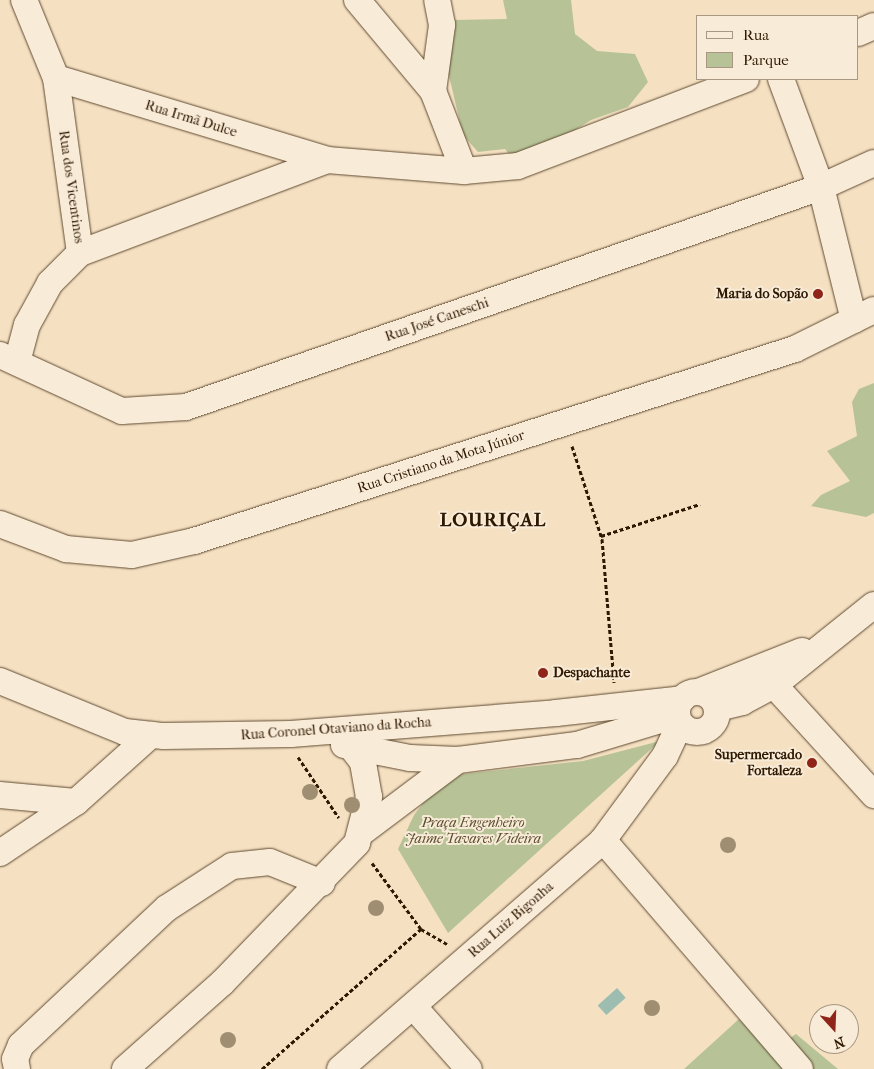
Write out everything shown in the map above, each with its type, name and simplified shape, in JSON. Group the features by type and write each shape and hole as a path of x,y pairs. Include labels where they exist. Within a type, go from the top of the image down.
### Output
{"street":[{"name":"Rua dos Vicentinos","path":"8,358 50,283 80,253 56,78 24,0"},
{"path":"357,0 432,92 464,171"},
{"path":"432,92 442,25 437,0"},
{"path":"859,33 874,26"},
{"name":"Rua Irmã Dulce","path":"56,78 327,160"},
{"path":"80,253 327,160 464,171 518,166 743,80"},
{"path":"781,80 821,187 864,315"},
{"name":"Rua José Caneschi","path":"8,358 122,411 186,407 821,187 874,163"},
{"name":"Rua Cristiano da Mota Júnior","path":"0,524 66,548 132,555 194,541 795,349 864,315"},
{"path":"303,733 352,748 410,758 458,760 577,745 691,712 742,702 774,685 821,644 874,605"},
{"path":"691,712 821,644"},
{"name":"Rua Coronel Otaviano da Rocha","path":"0,681 125,732 151,735 303,733 616,705 691,712"},
{"path":"774,685 874,795"},
{"name":"Rua Luiz Bigonha","path":"340,1069 603,840 665,756 691,712"},
{"path":"0,853 76,802 151,735"},
{"path":"352,748 368,779 369,797 360,837"},
{"path":"125,1069 222,983 322,883 360,837 458,760"},
{"path":"0,795 76,802"},
{"path":"603,840 800,1069"},
{"path":"17,1069 15,1059 28,1039 167,908 232,866 270,862 322,883"},
{"path":"413,1006 469,1069"}],"path":[{"path":"565,422 601,536 616,705"},
{"path":"601,536 700,504"},
{"path":"262,1069 421,929 360,837 300,763"}],"green space":[{"path":"503,0 571,0 575,34 597,51 635,54 648,82 628,107 591,120 518,166 505,149 478,152 463,135 445,59 453,20 507,19"},
{"path":"874,383 874,513 866,517 811,506 821,495 850,481 827,451 857,436 852,402 859,389"},
{"name":"Praça Engenheiro Jaime Tavares Videira","path":"660,741 448,933 398,849 414,815 444,776 583,761"},
{"path":"739,1019 770,1052 796,1034 809,1045 809,1054 820,1054 838,1069 684,1069"}],"shaded area":[{"path":"617,988 626,998 606,1015 598,1005"}],"place":[{"name":"Maria do Sopão","path":"818,294"},
{"name":"Despachante","path":"543,673"},
{"name":"Supermercado Fortaleza","path":"812,763"}],"district":[{"name":"LOURIÇAL","path":"493,521"}]}
